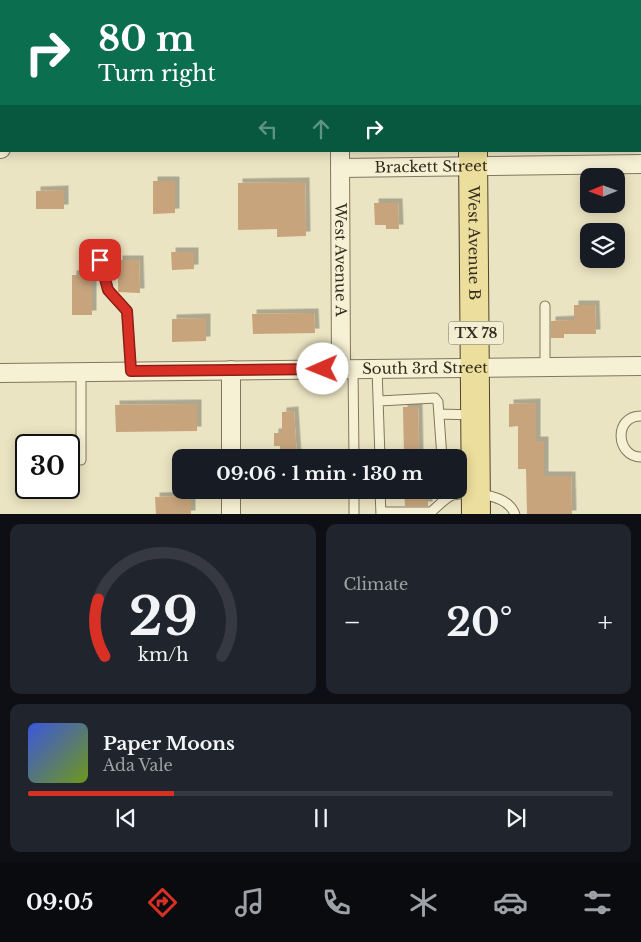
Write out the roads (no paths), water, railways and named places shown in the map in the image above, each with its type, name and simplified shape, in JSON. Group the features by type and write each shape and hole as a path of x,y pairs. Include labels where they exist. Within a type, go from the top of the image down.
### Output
{"main road":[{"name":"West Avenue B","path":"473,158 476,416 472,458 476,504"}],"street":[{"name":"Brackett Street","path":"340,160 473,158 641,164"},
{"name":"West Avenue A","path":"340,160 347,368"},
{"name":"South 3rd Street","path":"0,372 641,366"},
{"path":"231,370 231,449"},
{"path":"231,499 231,514"}],"lane":[{"path":"100,260 108,290 127,311 131,371"},
{"path":"545,306 545,367"},
{"path":"347,368 353,449"},
{"path":"377,368 380,449"},
{"path":"81,372 81,460"},
{"path":"379,401 435,398 438,402 441,449"},
{"path":"439,414 476,416"},
{"path":"641,416 632,416 625,421 622,430 622,443 627,452 635,457 641,457"},
{"path":"380,499 381,513 431,513 451,495 476,504 503,499 513,508 515,514"},
{"path":"354,499 354,514"}]}
